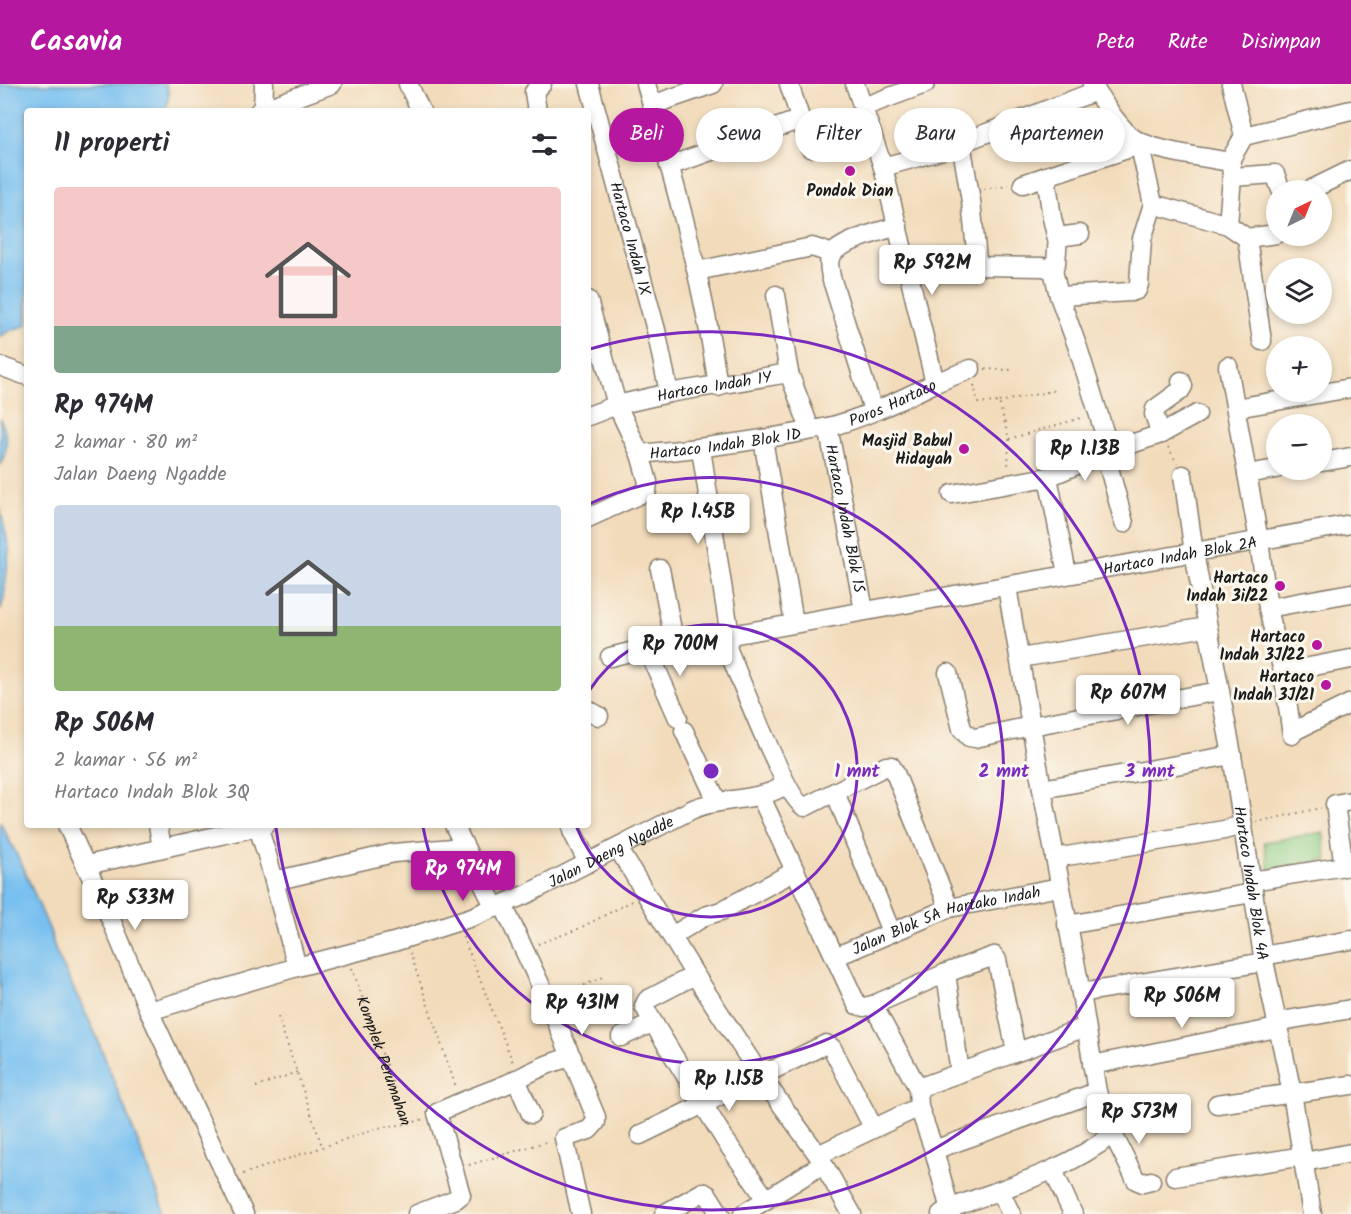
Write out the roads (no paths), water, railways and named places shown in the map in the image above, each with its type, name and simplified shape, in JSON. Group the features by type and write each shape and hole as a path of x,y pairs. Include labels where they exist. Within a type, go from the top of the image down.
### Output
{"street":[{"path":"264,84 268,108"},
{"path":"271,108 332,84"},
{"path":"408,84 420,108"},
{"path":"537,108 534,92 542,84"},
{"name":"Hartaco Indah 1X","path":"590,84 656,330 669,393"},
{"path":"646,84 697,271 712,338 718,387"},
{"path":"652,105 713,84"},
{"path":"789,84 797,108"},
{"name":"Poros Hartaco","path":"819,428 873,410 934,383 883,167 855,84"},
{"path":"863,107 925,84"},
{"path":"1228,225 1231,170 1244,136 1232,84"},
{"path":"977,136 1094,87 1123,128 1139,143 1231,170 1275,174 1277,180"},
{"path":"1244,136 1351,110"},
{"path":"669,166 795,121"},
{"path":"1023,184 1139,143"},
{"path":"1059,296 1137,290 1142,239 1153,204 1139,143"},
{"path":"883,167 901,162"},
{"path":"964,162 971,201 975,253 979,264 983,266 1043,267 1053,270"},
{"path":"1330,180 1351,170"},
{"path":"1047,176 1057,239 1056,263 1053,270 1059,296 1098,412 1124,523"},
{"path":"1153,204 1228,225 1246,238 1266,235"},
{"path":"873,410 831,277 830,260 833,254 846,244 898,226"},
{"path":"1057,239 1061,236 1080,234"},
{"path":"1246,238 1262,341"},
{"path":"697,271 812,247 833,254"},
{"path":"776,295 789,373"},
{"name":"Hartaco Indah Blok 1D","path":"591,311 617,405 640,454 763,439 819,428"},
{"path":"0,366 24,375"},
{"path":"1228,366 1259,541 1268,608 1283,672 1292,734 1351,703"},
{"path":"934,383 971,369"},
{"name":"Hartaco Indah 1Y","path":"591,415 617,405 669,393 718,387 789,373 819,428"},
{"path":"1161,434 1154,414 1155,409 1182,389 1181,381"},
{"path":"1236,408 1351,388"},
{"path":"952,494 1048,477 1108,452 1161,434 1197,414"},
{"name":"Hartaco Indah Blok 1S","path":"819,428 864,610"},
{"path":"763,439 794,623"},
{"path":"701,448 730,636 727,648 784,780 803,807 886,766 891,766 949,908"},
{"path":"591,517 647,490 648,482 640,454"},
{"path":"1332,460 1351,457"},
{"path":"1247,474 1266,471"},
{"name":"Hartaco Indah Blok 4A","path":"1183,475 1194,553 1232,755 1263,959 1292,1093 1312,1214"},
{"path":"1048,477 1068,574"},
{"name":"Hartaco Indah Blok 2A","path":"641,651 1351,524"},
{"path":"660,569 675,645"},
{"path":"1007,587 1097,1092 1113,1134 1136,1180 1143,1183 1150,1181"},
{"path":"1268,608 1351,593"},
{"path":"1020,658 1207,627"},
{"path":"610,657 641,651 681,725 717,801"},
{"path":"1283,672 1351,659"},
{"path":"948,673 962,729 969,737 975,738 1219,691"},
{"path":"1042,789 1232,755"},
{"name":"Jalan Daeng Ngadde","path":"149,1011 457,923 499,906 693,809 717,801 760,795 780,788 784,780"},
{"path":"835,792 891,932"},
{"path":"760,795 854,1001 864,1007 873,1005 946,973 994,956 997,960 1016,1051"},
{"path":"1067,925 1347,866 1343,803"},
{"path":"1054,858 1224,830 1242,825"},
{"path":"68,828 87,865 149,1011 244,1214"},
{"path":"159,828 162,848"},
{"path":"87,865 253,828"},
{"path":"262,828 273,881 297,967"},
{"path":"455,828 464,847 525,949 572,1057 596,1122 589,1130 564,1138 581,1214"},
{"path":"572,828 588,863"},
{"path":"273,881 394,853 464,847"},
{"path":"618,848 695,975 760,1075 820,1160 852,1214"},
{"path":"672,936 705,916 721,911 795,871"},
{"name":"Jalan Blok 5A Hartako Indah","path":"835,957 949,908 1060,887"},
{"path":"1081,993 1351,940"},
{"path":"946,973 960,1072"},
{"path":"695,975 645,1002 644,1006 702,1104 766,1199"},
{"path":"873,1005 918,1088 919,1107 934,1150 947,1212 1053,1170 1097,1147 1113,1134"},
{"path":"1092,1065 1351,1009"},
{"path":"621,1037 654,1024"},
{"path":"918,1088 1086,1027"},
{"path":"640,1135 828,1044 873,1127"},
{"path":"417,1214 459,1197 461,1191 437,1113 558,1060 572,1057"},
{"path":"518,1078 531,1114"},
{"path":"1217,1104 1351,1085"},
{"path":"934,1150 1097,1092"},
{"path":"743,1214 820,1160 873,1127 919,1107"},
{"path":"1175,1177 1351,1153"},
{"path":"1053,1170 1073,1214"},
{"path":"1000,1191 1011,1214"},
{"path":"664,1214 703,1192 708,1195 720,1214"}],"water":[{"path":"0,84 166,84 169,94 167,108 24,108 24,326 0,337"},
{"path":"0,418 6,442 0,466"},
{"path":"0,507 9,549 4,598 0,611"},
{"path":"0,822 22,865 50,931 56,952 95,1033 166,1214 0,1214"}],"place":[{"name":"Pondok Dian","path":"850,171"},
{"name":"Masjid Babul Hidayah","path":"964,449"},
{"name":"Hartaco Indah 3i/22","path":"1280,586"},
{"name":"Hartaco Indah 3J/22","path":"1317,645"},
{"name":"Hartaco Indah 3J/21","path":"1326,685"}]}
